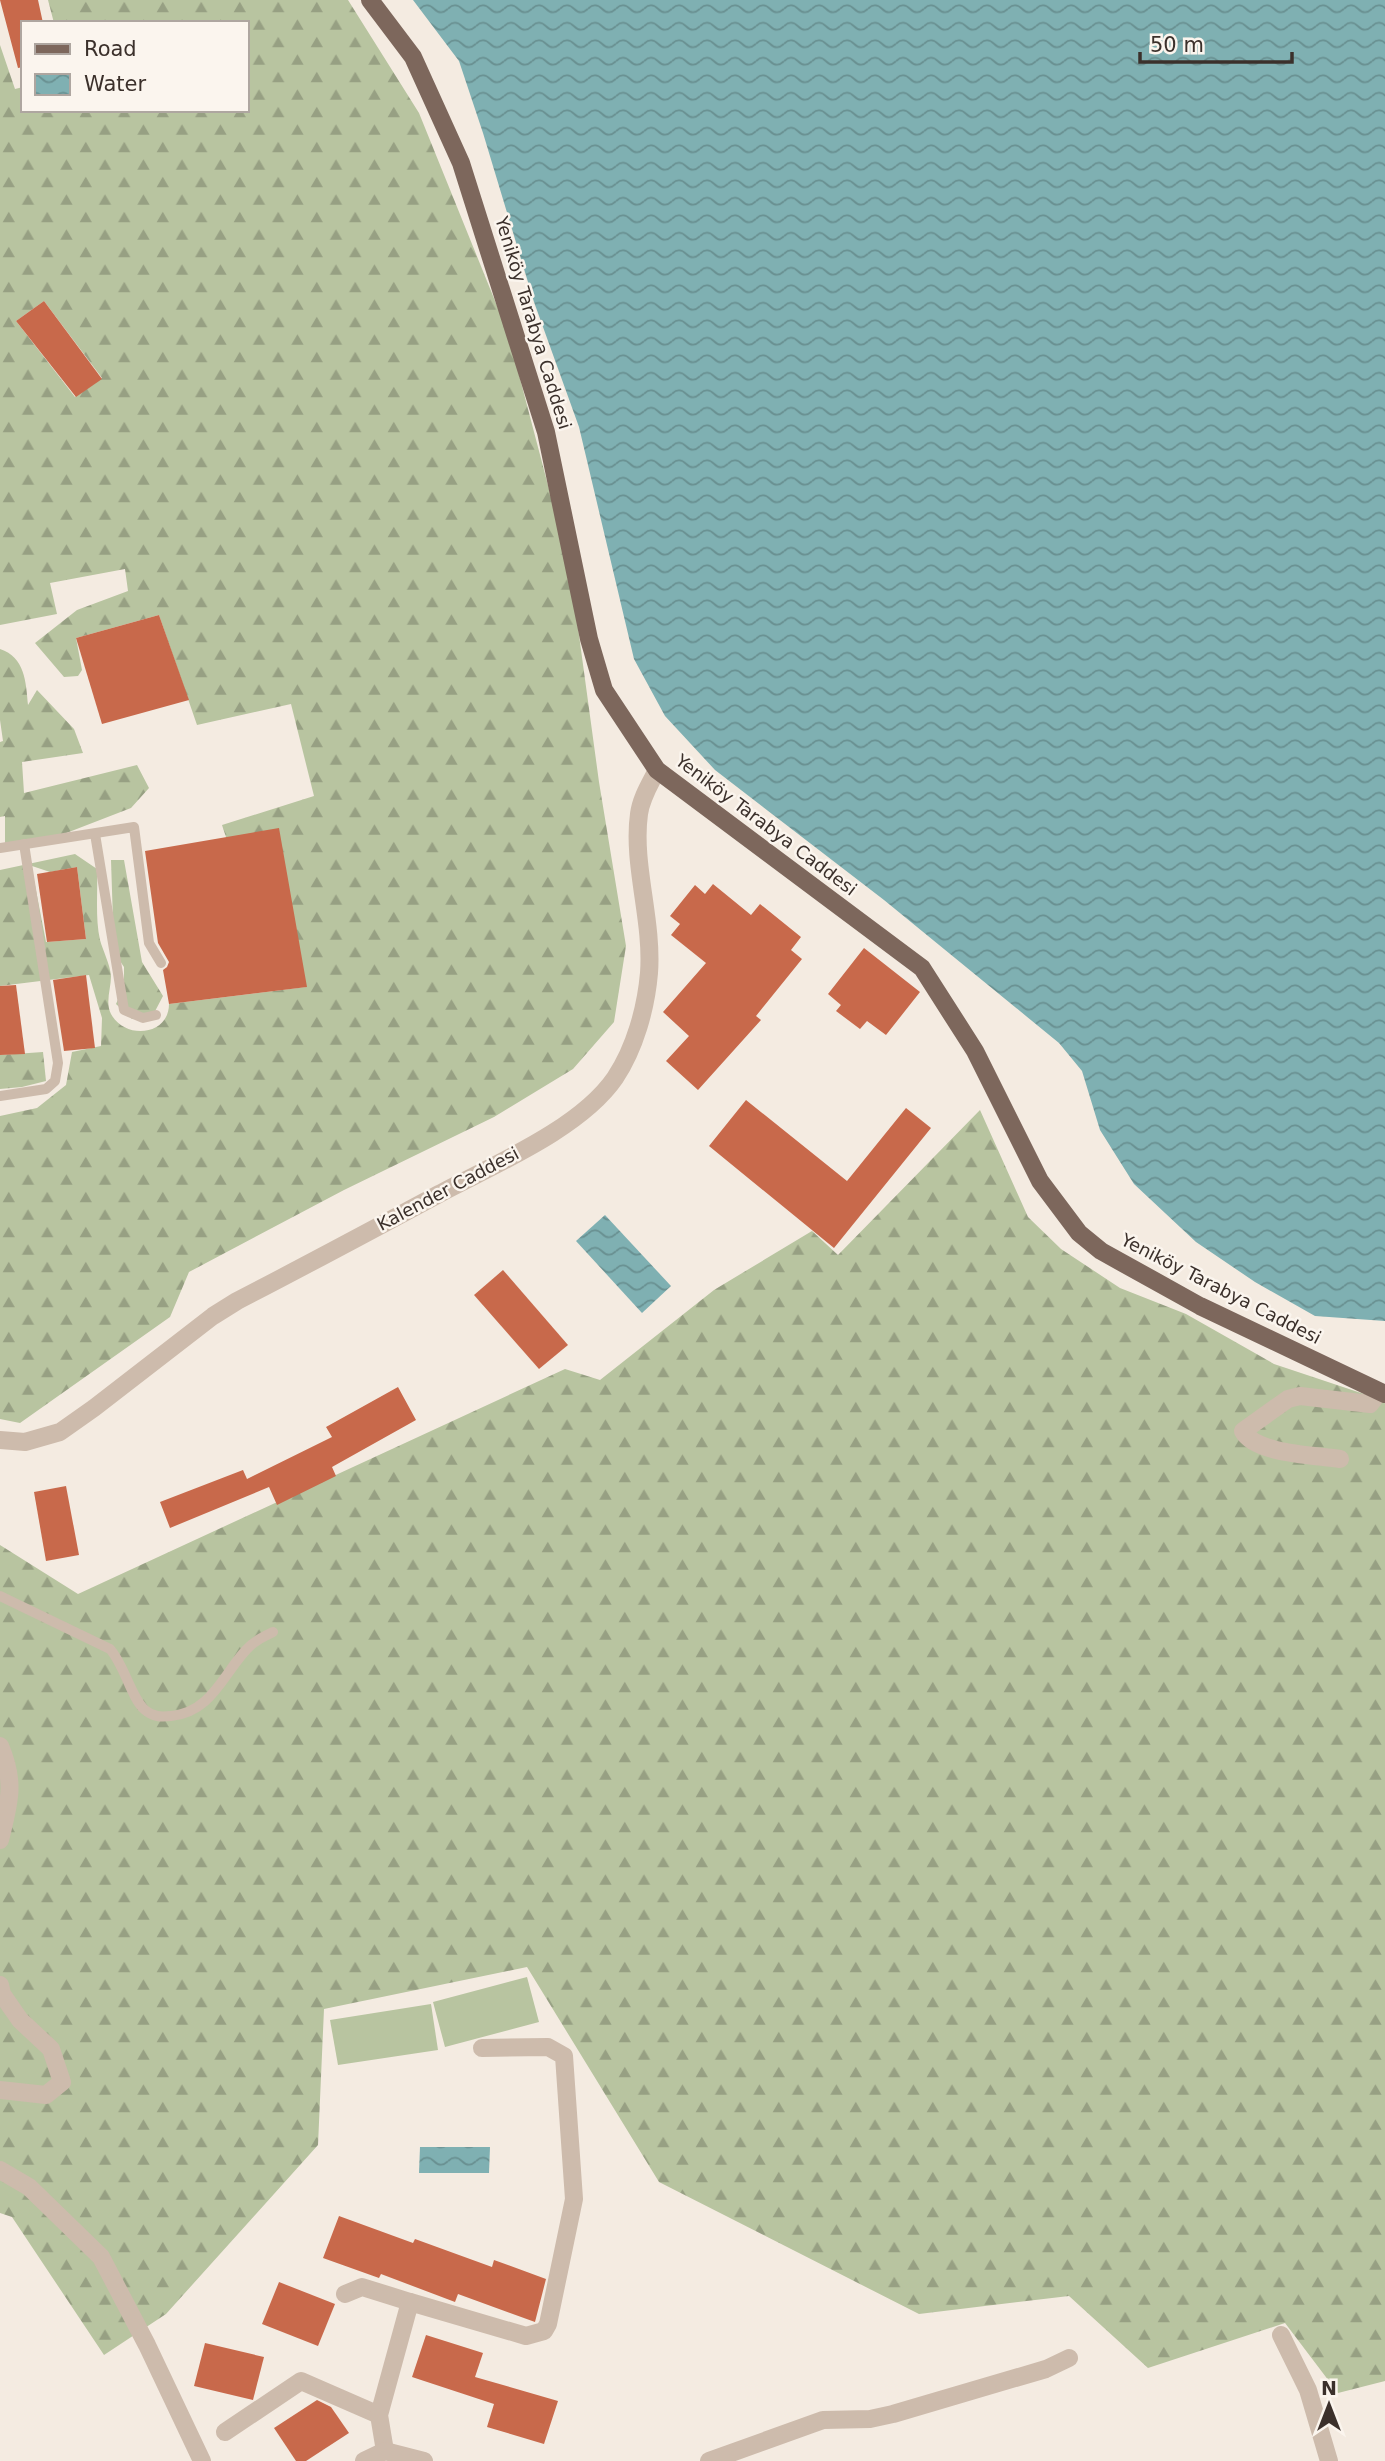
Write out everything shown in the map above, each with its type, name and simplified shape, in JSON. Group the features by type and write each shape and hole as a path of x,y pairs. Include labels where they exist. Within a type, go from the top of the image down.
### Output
{"main road":[{"name":"Yeniköy Tarabya Caddesi","path":"370,0 413,57 461,163 546,432 589,639 604,690 657,770 922,968 975,1051 1040,1181 1079,1233 1101,1251 1200,1306 1382,1393"}],"street":[{"name":"Kalender Caddesi","path":"0,1440 25,1442 60,1432 237,1301 543,1139 592,1103 615,1079 631,1048 643,1013 649,973 649,936 638,839 639,813 646,790 657,770"},
{"path":"1340,1459 1277,1450 1252,1442 1243,1431 1288,1399 1300,1396 1370,1404 1382,1393"},
{"path":"0,1746 9,1769 11,1794 0,1840"},
{"path":"0,1985 2,1994 20,2020 51,2049 62,2081 46,2095 0,2090"},
{"path":"345,2294 362,2287 526,2336 544,2331 548,2324 574,2199 564,2056 548,2047 482,2048"},
{"path":"0,2170 29,2187 101,2257 148,2345 202,2461"},
{"path":"385,2451 379,2416 410,2302"},
{"path":"1281,2335 1308,2390 1329,2461"},
{"path":"709,2461 823,2420 870,2419 893,2414 1046,2369 1069,2358"},
{"path":"225,2432 301,2381 379,2416"},
{"path":"364,2461 385,2451 424,2461"}],"lane":[{"path":"0,848 134,827 149,943 161,963"},
{"path":"95,834 124,1010 143,1018 156,1015"},
{"path":"0,1096 46,1089 55,1081 58,1063 24,844"},
{"path":"0,1597 110,1649 119,1659 145,1711 158,1717 179,1715 196,1709 212,1695 251,1644 273,1632"}],"green space":[{"path":"48,0 348,0 419,113 508,333 570,569 599,782 626,946 614,1022 573,1069 494,1117 344,1190 189,1272 170,1317 20,1423 0,1419 0,1116 37,1108 66,1085 72,1052 101,1046 102,1018 89,975 0,986 0,870 26,864 33,875 46,942 86,939 77,867 50,872 27,864 75,854 97,869 98,932 111,976 109,1009 126,1028 145,1031 162,1023 169,1004 306,987 222,825 314,796 291,704 197,725 159,615 76,638 82,670 78,676 64,677 35,643 77,610 128,591 125,569 50,583 57,614 0,625 0,45 15,89 21,88 21,112 248,112 248,21 53,21","holes":["44,301 102,378 75,397 16,321"]},
{"path":"0,649 15,658 23,671 28,705 37,690 74,729 83,753 22,762 24,793 137,765 149,788 131,808 56,837 5,846 5,816 0,817 0,742 3,741 0,720"},
{"path":"111,860 124,860 142,962 163,996 152,1017 132,1019 116,1004 124,986 124,967 114,952"},
{"path":"43,1052 46,1081 0,1089 0,1055"},
{"path":"980,1110 1028,1217 1061,1249 1120,1288 1186,1314 1274,1364 1385,1401 1385,2381 1338,2393 1285,2323 1148,2368 1069,2296 919,2314 659,2182 527,1967 324,2009 318,2145 166,2314 104,2355 12,2217 0,2213 0,1545 78,1594 565,1369 600,1380 714,1290 812,1231 838,1255"},
{"path":"527,1977 539,2022 445,2047 433,2002"},
{"path":"431,2004 438,2050 338,2065 330,2020"}],"water":[{"path":"413,0 1385,0 1385,1321 1315,1316 1255,1282 1196,1242 1134,1184 1100,1130 1082,1071 1059,1043 884,900 715,770 665,716 634,659 579,427 534,302 459,61"},
{"path":"605,1215 671,1286 642,1313 576,1241"},
{"path":"420,2147 490,2147 489,2173 419,2173"}],"building":[{"path":"0,0 38,0 43,21 21,21 21,67 18,68"},
{"path":"44,301 102,379 76,397 16,321"},
{"path":"159,615 189,700 102,724 76,638"},
{"path":"279,828 307,987 169,1004 163,970 169,962 158,943 145,851"},
{"path":"77,867 86,939 47,942 37,874"},
{"path":"713,884 751,915 760,904 801,937 791,950 802,959 756,1016 761,1020 698,1090 666,1061 689,1036 663,1012 706,963 671,935 680,924 670,916 695,885 705,894"},
{"path":"864,948 920,992 886,1035 867,1021 860,1029 836,1011 841,1005 828,994"},
{"path":"86,975 95,1048 64,1051 53,980"},
{"path":"16,985 25,1054 0,1055 0,986"},
{"path":"746,1100 847,1181 906,1108 931,1128 834,1248 709,1146"},
{"path":"503,1270 568,1345 539,1369 474,1295"},
{"path":"398,1387 416,1420 332,1467 336,1476 277,1505 269,1487 170,1528 160,1502 243,1470 247,1479 332,1437 326,1427"},
{"path":"66,1486 79,1555 46,1561 34,1492"},
{"path":"339,2216 413,2243 415,2239 492,2267 494,2260 546,2279 535,2322 458,2294 455,2302 381,2274 379,2278 323,2258"},
{"path":"279,2282 335,2304 318,2346 262,2324"},
{"path":"426,2335 483,2353 475,2377 558,2401 544,2444 487,2427 494,2404 412,2377"},
{"path":"205,2343 264,2357 253,2400 194,2386"},
{"path":"317,2400 331,2407 349,2433 306,2461 296,2461 274,2428"}]}
